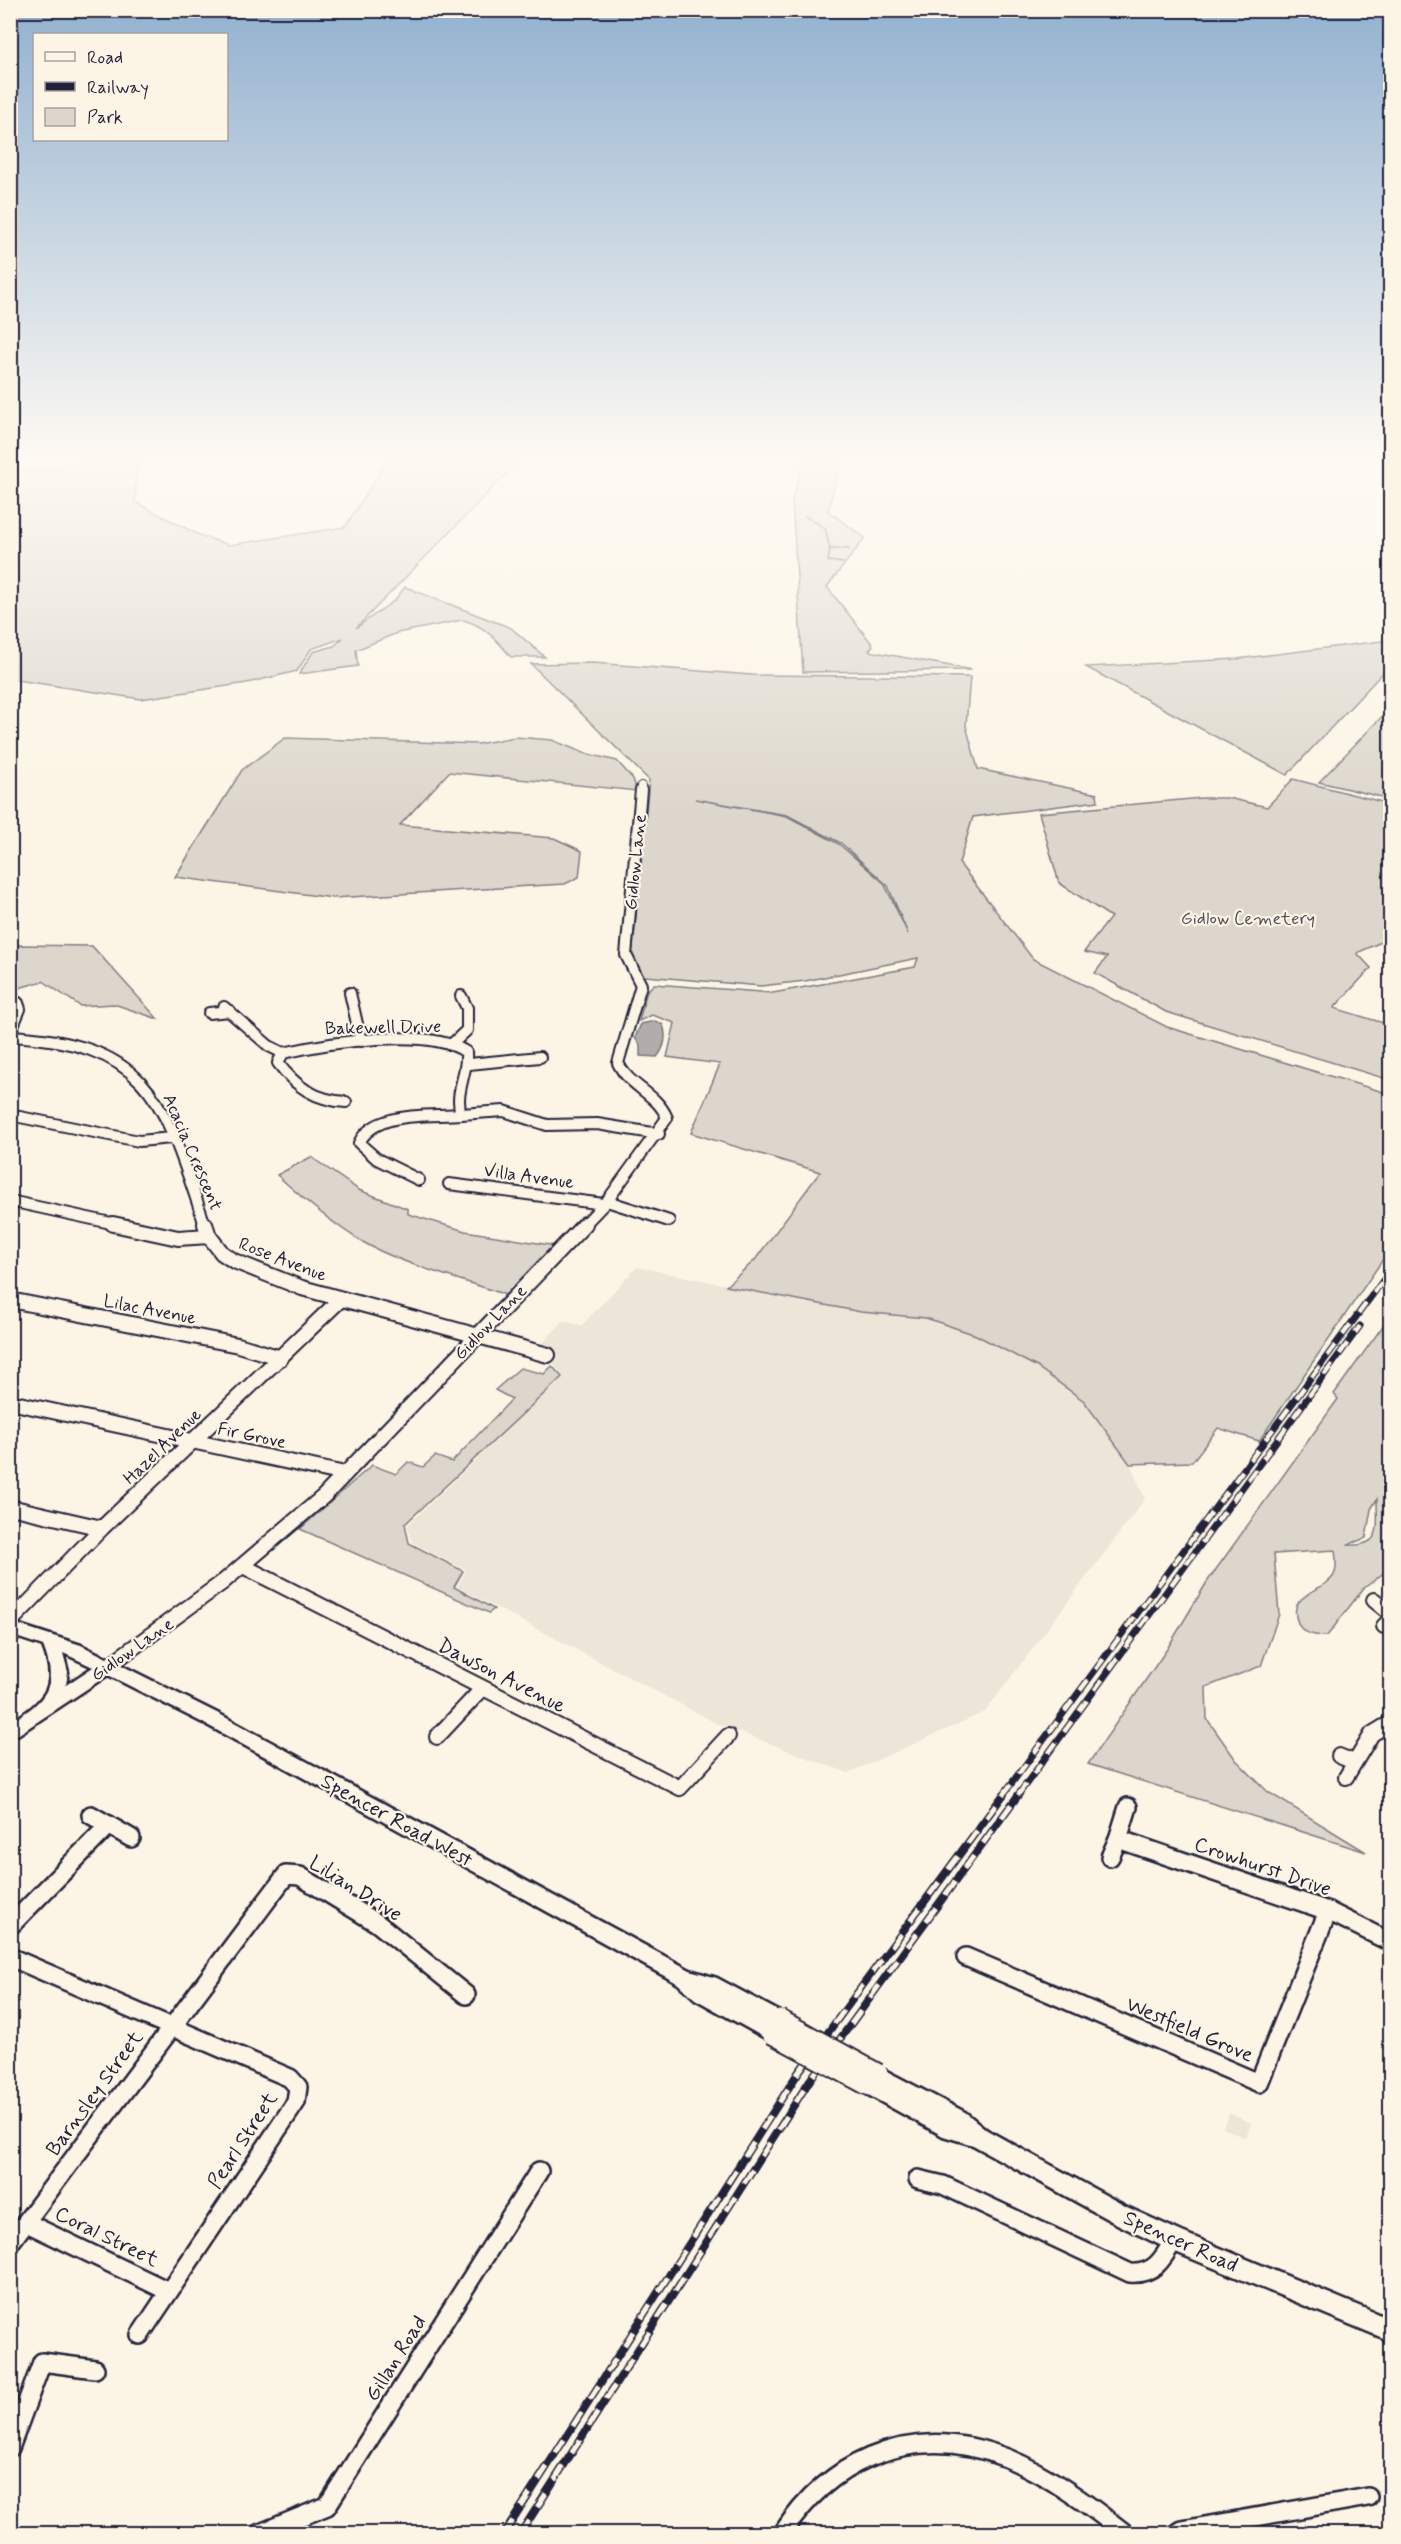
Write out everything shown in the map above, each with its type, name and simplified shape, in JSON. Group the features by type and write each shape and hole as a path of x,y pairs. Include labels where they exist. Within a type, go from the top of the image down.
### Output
{"street":[{"name":"Gidlow Lane","path":"10,1733 148,1639 243,1566 316,1503 605,1202 630,1167 659,1134 667,1118 662,1105 626,1078 618,1063 641,985 641,980 627,963 626,955 641,786"},
{"path":"350,993 361,1041"},
{"path":"453,1043 467,1030 467,1008 461,996"},
{"path":"10,998 18,1003 20,1009 10,1034"},
{"path":"209,1013 227,1009 269,1046 283,1053 278,1063 313,1098 327,1102 346,1102"},
{"name":"Acacia Crescent","path":"10,1034 70,1042 97,1050 121,1063 151,1093 172,1138 209,1236"},
{"name":"Bakewell Drive","path":"283,1053 309,1045 434,1039 453,1043 466,1052 469,1064"},
{"path":"460,1114 459,1085 469,1064 540,1057"},
{"path":"419,1180 368,1152 359,1143 363,1135 371,1127 386,1123 504,1111 546,1125 597,1124 659,1134"},
{"path":"10,1115 139,1141 172,1138"},
{"name":"Villa Avenue","path":"449,1184 605,1202 668,1221"},
{"path":"10,1201 178,1238 209,1236"},
{"name":"Rose Avenue","path":"209,1236 222,1254 278,1280 548,1355"},
{"name":"Hazel Avenue","path":"10,1622 102,1528 341,1299"},
{"name":"Lilac Avenue","path":"10,1300 238,1345 281,1358"},
{"name":"Fir Grove","path":"10,1402 345,1474"},
{"path":"10,1507 102,1528"},
{"name":"Dawson Avenue","path":"243,1566 680,1788 728,1736"},
{"path":"1374,1600 1388,1620"},
{"name":"Spencer Road West","path":"10,1628 49,1640 108,1665 371,1804 684,1977 702,1993 775,2026 873,2080"},
{"path":"47,1707 59,1683 60,1670 49,1640"},
{"path":"437,1737 482,1689"},
{"path":"1346,1777 1372,1734 1390,1724"},
{"path":"1339,1756 1354,1762"},
{"path":"1110,1857 1128,1807"},
{"path":"91,1815 131,1838"},
{"path":"10,1926 108,1825"},
{"name":"Crowhurst Drive","path":"1118,1839 1328,1911 1390,1942"},
{"name":"Lilian Drive","path":"170,2028 272,1891 286,1875 293,1874 377,1923 466,1995"},
{"name":"Westfield Grove","path":"966,1957 1259,2083 1328,1911"},
{"name":"Pearl Street","path":"10,1957 290,2078 298,2088 296,2102 140,2335"},
{"name":"Barnsley Street","path":"10,2243 170,2028"},
{"name":"Spencer Road","path":"873,2080 951,2129 979,2137 1119,2214 1174,2240 1390,2330"},
{"name":"Gillan Road","path":"258,2534 327,2506 539,2171"},
{"path":"918,2179 943,2185 1130,2273 1147,2273 1155,2269 1174,2240"},
{"name":"Coral Street","path":"27,2223 168,2290"},
{"path":"10,2448 42,2362 95,2369"},
{"path":"783,2534 792,2517 819,2487 850,2466 884,2451 920,2442 956,2444 994,2453 1035,2473 1126,2534"},
{"path":"1176,2534 1182,2530 1368,2497"}],"shaded area":[{"path":"655,1021 663,1025 665,1033 662,1049 657,1057 640,1056 640,1045 635,1038 641,1024"},
{"path":"637,1267 861,1312 926,1318 976,1335 1037,1367 1084,1401 1130,1464 1145,1499 985,1712 848,1773 718,1724 457,1587 466,1570 413,1543 407,1526 563,1377 548,1355 538,1348 563,1321 582,1325"},
{"path":"1229,2113 1251,2123 1246,2138 1223,2128"}],"green space":[{"path":"11,579 404,579 356,628 395,600 405,587 511,628 545,657 511,657 484,630 463,620 397,633 356,650 358,666 299,674 313,652 334,646 343,638 311,649 297,671 247,683 141,699 11,679"},
{"path":"797,579 833,579 827,587 873,645 869,651 972,670 803,672"},
{"path":"1390,640 1390,665 1287,775 1086,667 1237,659"},
{"path":"593,663 752,675 970,677 966,726 978,769 1097,794 1098,801 973,817 959,863 1033,959 1167,1027 1390,1094 1390,1249 1259,1441 1218,1428 1192,1462 1130,1464 1084,1401 1037,1367 976,1335 926,1318 861,1312 726,1286 755,1260 820,1172 691,1133 720,1064 667,1057 675,1023 652,1015 639,1021 647,991 654,984 773,993 915,967 918,958 805,981 761,986 645,976 635,970 632,958 649,780 531,664","holes":["695,799 787,815 841,843 888,886 908,934 884,883 839,844 787,816"]},
{"path":"1390,708 1390,799 1319,782"},
{"path":"515,737 552,740 584,753 617,761 633,779 637,791 449,772 400,825 554,838 582,851 579,877 565,884 333,898 175,877 242,770 285,738 478,744"},
{"name":"Gidlow Cemetery","path":"1293,779 1390,804 1390,938 1357,953 1371,968 1334,1008 1390,1025 1390,1080 1166,1012 1095,973 1107,957 1084,952 1111,917 1059,883 1039,813 1202,798 1228,798 1267,807"},
{"path":"17,945 92,946 158,1019 114,1004 80,1006 43,981 12,990 11,947"},
{"path":"311,1157 359,1190 408,1209 408,1214 465,1231 556,1246 509,1296 414,1265 378,1250 350,1234 317,1210 277,1175"},
{"path":"1390,1316 1390,1487 1387,1488 1390,1489 1390,1568 1363,1589 1327,1636 1318,1636 1300,1627 1296,1614 1297,1606 1306,1595 1332,1578 1336,1568 1335,1550 1274,1554 1279,1614 1261,1666 1206,1687 1207,1719 1236,1760 1268,1792 1366,1852 1088,1764 1167,1649 1207,1582 1338,1399 1334,1394","holes":["1377,1499 1376,1534 1367,1543 1347,1545 1366,1538 1371,1509"]},
{"path":"552,1366 562,1377 405,1524 409,1543 463,1571 454,1587 494,1609 489,1613 300,1529 372,1465 396,1474 408,1462 423,1467 435,1456 452,1462 512,1399 495,1390 520,1368 544,1374"}],"railway":[{"path":"1003,1795 1390,1271"},
{"path":"1018,1795 1360,1326"},
{"path":"504,2534 798,2073 1004,1794"},
{"path":"520,2534 810,2080 1019,1794"}]}
